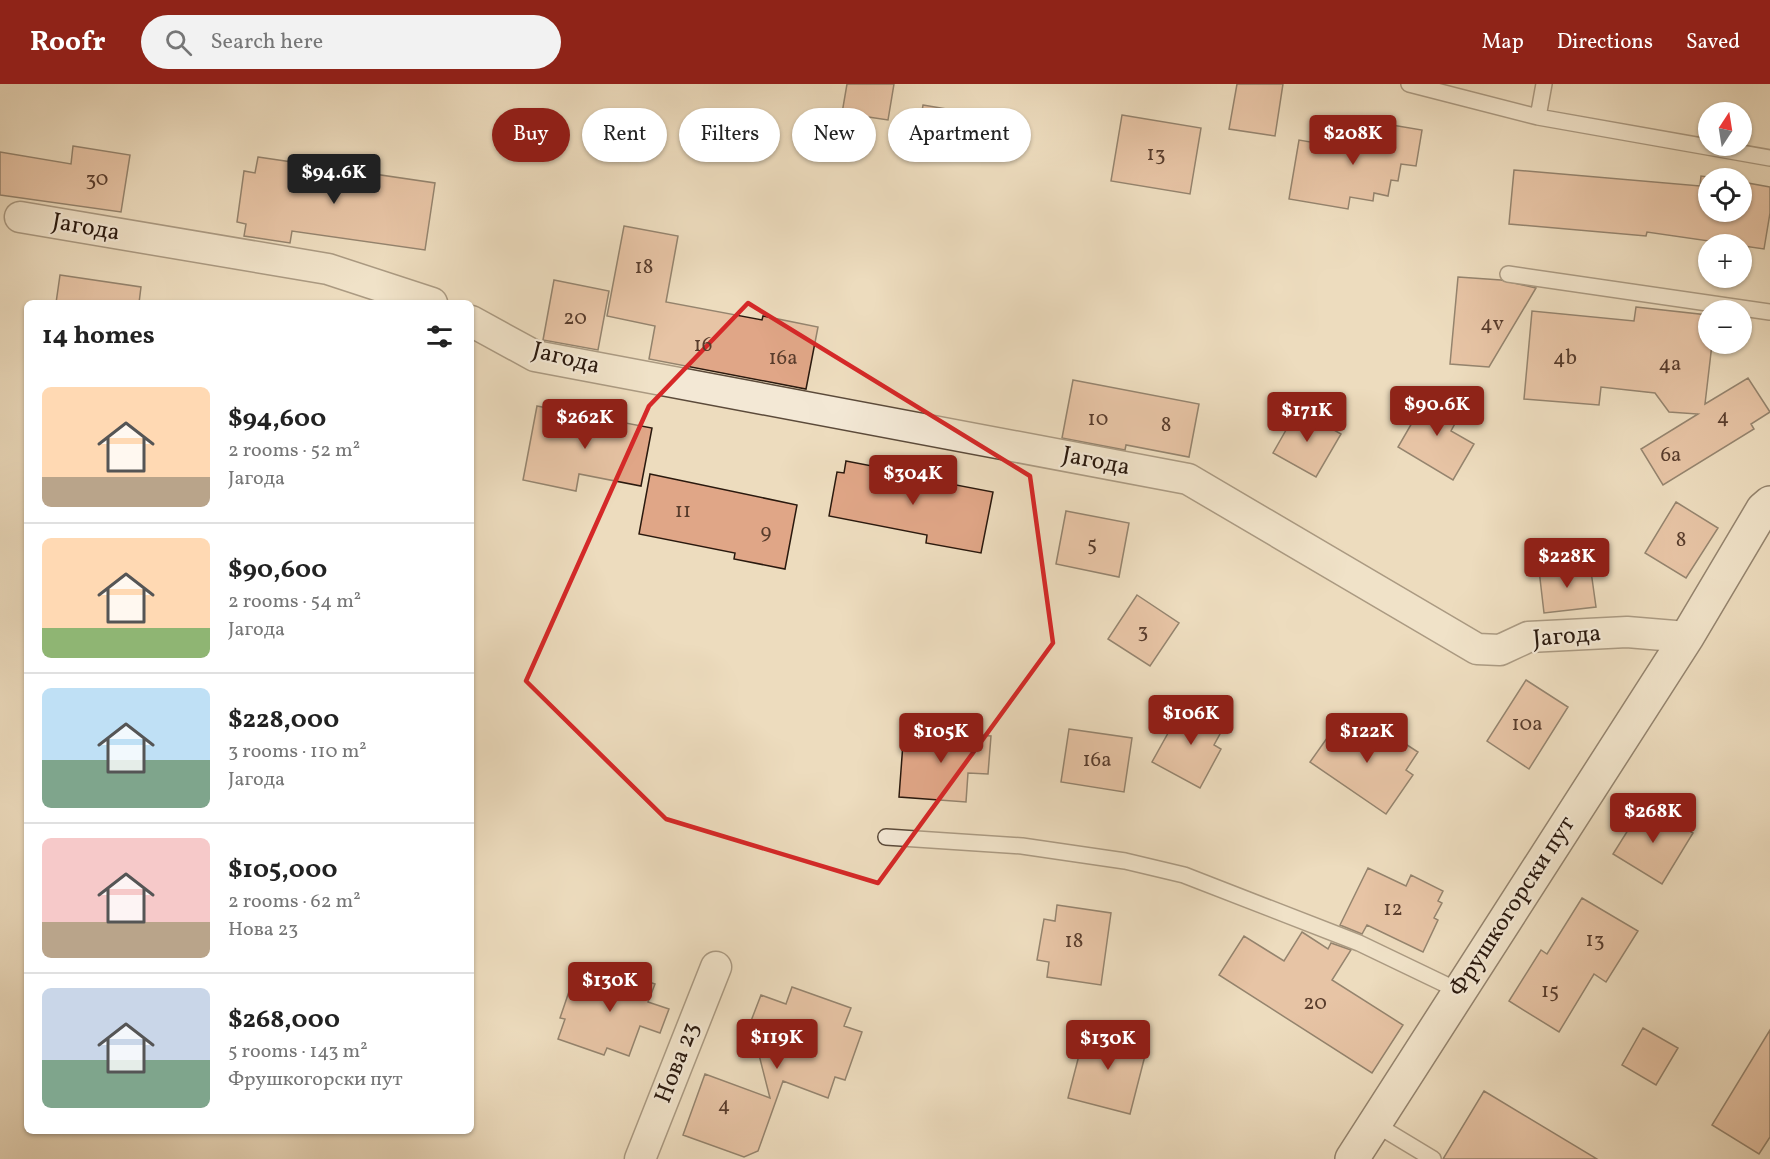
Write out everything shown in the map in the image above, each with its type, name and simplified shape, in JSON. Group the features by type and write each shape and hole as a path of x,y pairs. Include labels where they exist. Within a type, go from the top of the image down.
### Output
{"street":[{"name":"Јагода","path":"20,217 328,269 423,300"},
{"name":"Јагода","path":"474,323 535,356 1188,479 1477,649 1500,650 1528,637 1626,632 1687,637"},
{"name":"Фрушкогорски пут","path":"1352,1159 1687,637 1768,503"},
{"name":"Нова 23","path":"640,1159 716,967"}],"lane":[{"path":"1409,84 1538,117 1770,158"},
{"path":"1538,117 1544,84"},
{"path":"1508,274 1770,312"},
{"path":"886,837 1022,846 1125,861 1184,875 1340,935 1459,991"},
{"path":"1375,1124 1433,1159"}],"highlighted area":[{"path":"748,303 1030,476 1053,643 878,883 666,819 526,681 649,406"}],"building":[{"path":"847,84 894,84 890,108 888,108 888,120 876,118 876,108 843,108"},
{"path":"1237,84 1283,84 1275,136 1229,129"},
{"path":"923,105 941,108 922,108"},
{"path":"1122,115 1201,128 1190,194 1111,181"},
{"path":"1386,124 1422,130 1416,166 1401,164 1398,181 1391,180 1388,196 1374,193 1373,201 1350,197 1348,209 1289,199 1299,140 1340,147 1342,131 1363,135 1364,128 1385,131"},
{"path":"73,146 130,155 121,212 0,195 0,152 71,164"},
{"path":"258,157 435,183 425,250 292,231 290,243 244,236 246,224 237,222 244,171 255,173"},
{"path":"1514,170 1698,186 1698,222 1752,222 1752,184 1770,187 1770,213 1764,249 1752,247 1752,234 1698,234 1698,239 1647,232 1646,236 1509,224"},
{"path":"624,226 678,236 666,302 762,320 763,316 818,327 806,389 649,359 655,326 607,316"},
{"path":"60,275 141,287 139,300 56,300"},
{"path":"1458,277 1501,280 1536,288 1489,367 1450,364"},
{"path":"554,280 609,291 598,350 543,340"},
{"path":"1636,307 1698,314 1698,354 1711,354 1705,404 1748,378 1770,412 1751,424 1754,429 1663,485 1641,449 1698,414 1669,412 1655,393 1601,387 1599,405 1524,399 1532,311 1634,321"},
{"path":"1073,380 1199,404 1189,457 1126,445 1125,450 1062,438"},
{"path":"1431,390 1463,409 1451,431 1474,444 1453,480 1398,447"},
{"path":"537,406 652,428 641,486 579,474 576,491 523,480"},
{"path":"1298,409 1341,434 1316,477 1273,453"},
{"path":"846,461 888,469 888,472 993,492 981,553 926,543 927,535 829,516 837,472 844,473"},
{"path":"650,474 797,505 785,569 734,559 735,553 639,534"},
{"path":"1676,502 1718,528 1686,578 1645,553"},
{"path":"1066,511 1129,523 1119,577 1056,564"},
{"path":"1590,564 1596,607 1544,613 1539,570"},
{"path":"1137,595 1179,623 1150,666 1108,639"},
{"path":"1526,680 1568,707 1529,769 1487,741"},
{"path":"1195,706 1226,723 1214,745 1221,749 1200,788 1152,762 1182,708 1191,714"},
{"path":"1370,721 1418,752 1406,770 1413,775 1386,814 1310,762 1337,724 1359,738"},
{"path":"1069,729 1132,738 1124,792 1061,782"},
{"path":"904,730 991,736 988,774 968,773 966,802 899,797"},
{"path":"1645,803 1693,833 1662,884 1613,854"},
{"path":"1368,868 1406,886 1411,875 1443,891 1438,901 1442,903 1434,918 1438,920 1423,952 1367,925 1362,934 1340,925"},
{"path":"1582,898 1638,931 1606,982 1594,974 1559,1032 1509,1001 1541,950 1547,954"},
{"path":"1057,905 1111,913 1101,985 1047,977 1049,962 1037,960 1044,919 1055,921"},
{"path":"1302,932 1328,949 1331,943 1351,950 1332,980 1403,1025 1372,1073 1219,975 1244,936 1284,961"},
{"path":"607,968 655,984 648,1002 669,1009 660,1033 640,1026 629,1056 607,1048 604,1055 558,1039 565,1019 560,1018 575,974 602,983"},
{"path":"792,987 851,1008 844,1026 862,1032 845,1080 835,1077 828,1098 783,1081 758,1151 744,1157 683,1135 705,1074 770,1098 758,1051 767,1027 751,1021 761,995 786,1004"},
{"path":"1086,1028 1148,1044 1130,1114 1068,1098"},
{"path":"1643,1028 1678,1048 1656,1085 1622,1065"},
{"path":"1770,1030 1770,1137 1759,1154 1712,1125"},
{"path":"1484,1091 1597,1159 1443,1159"}]}
